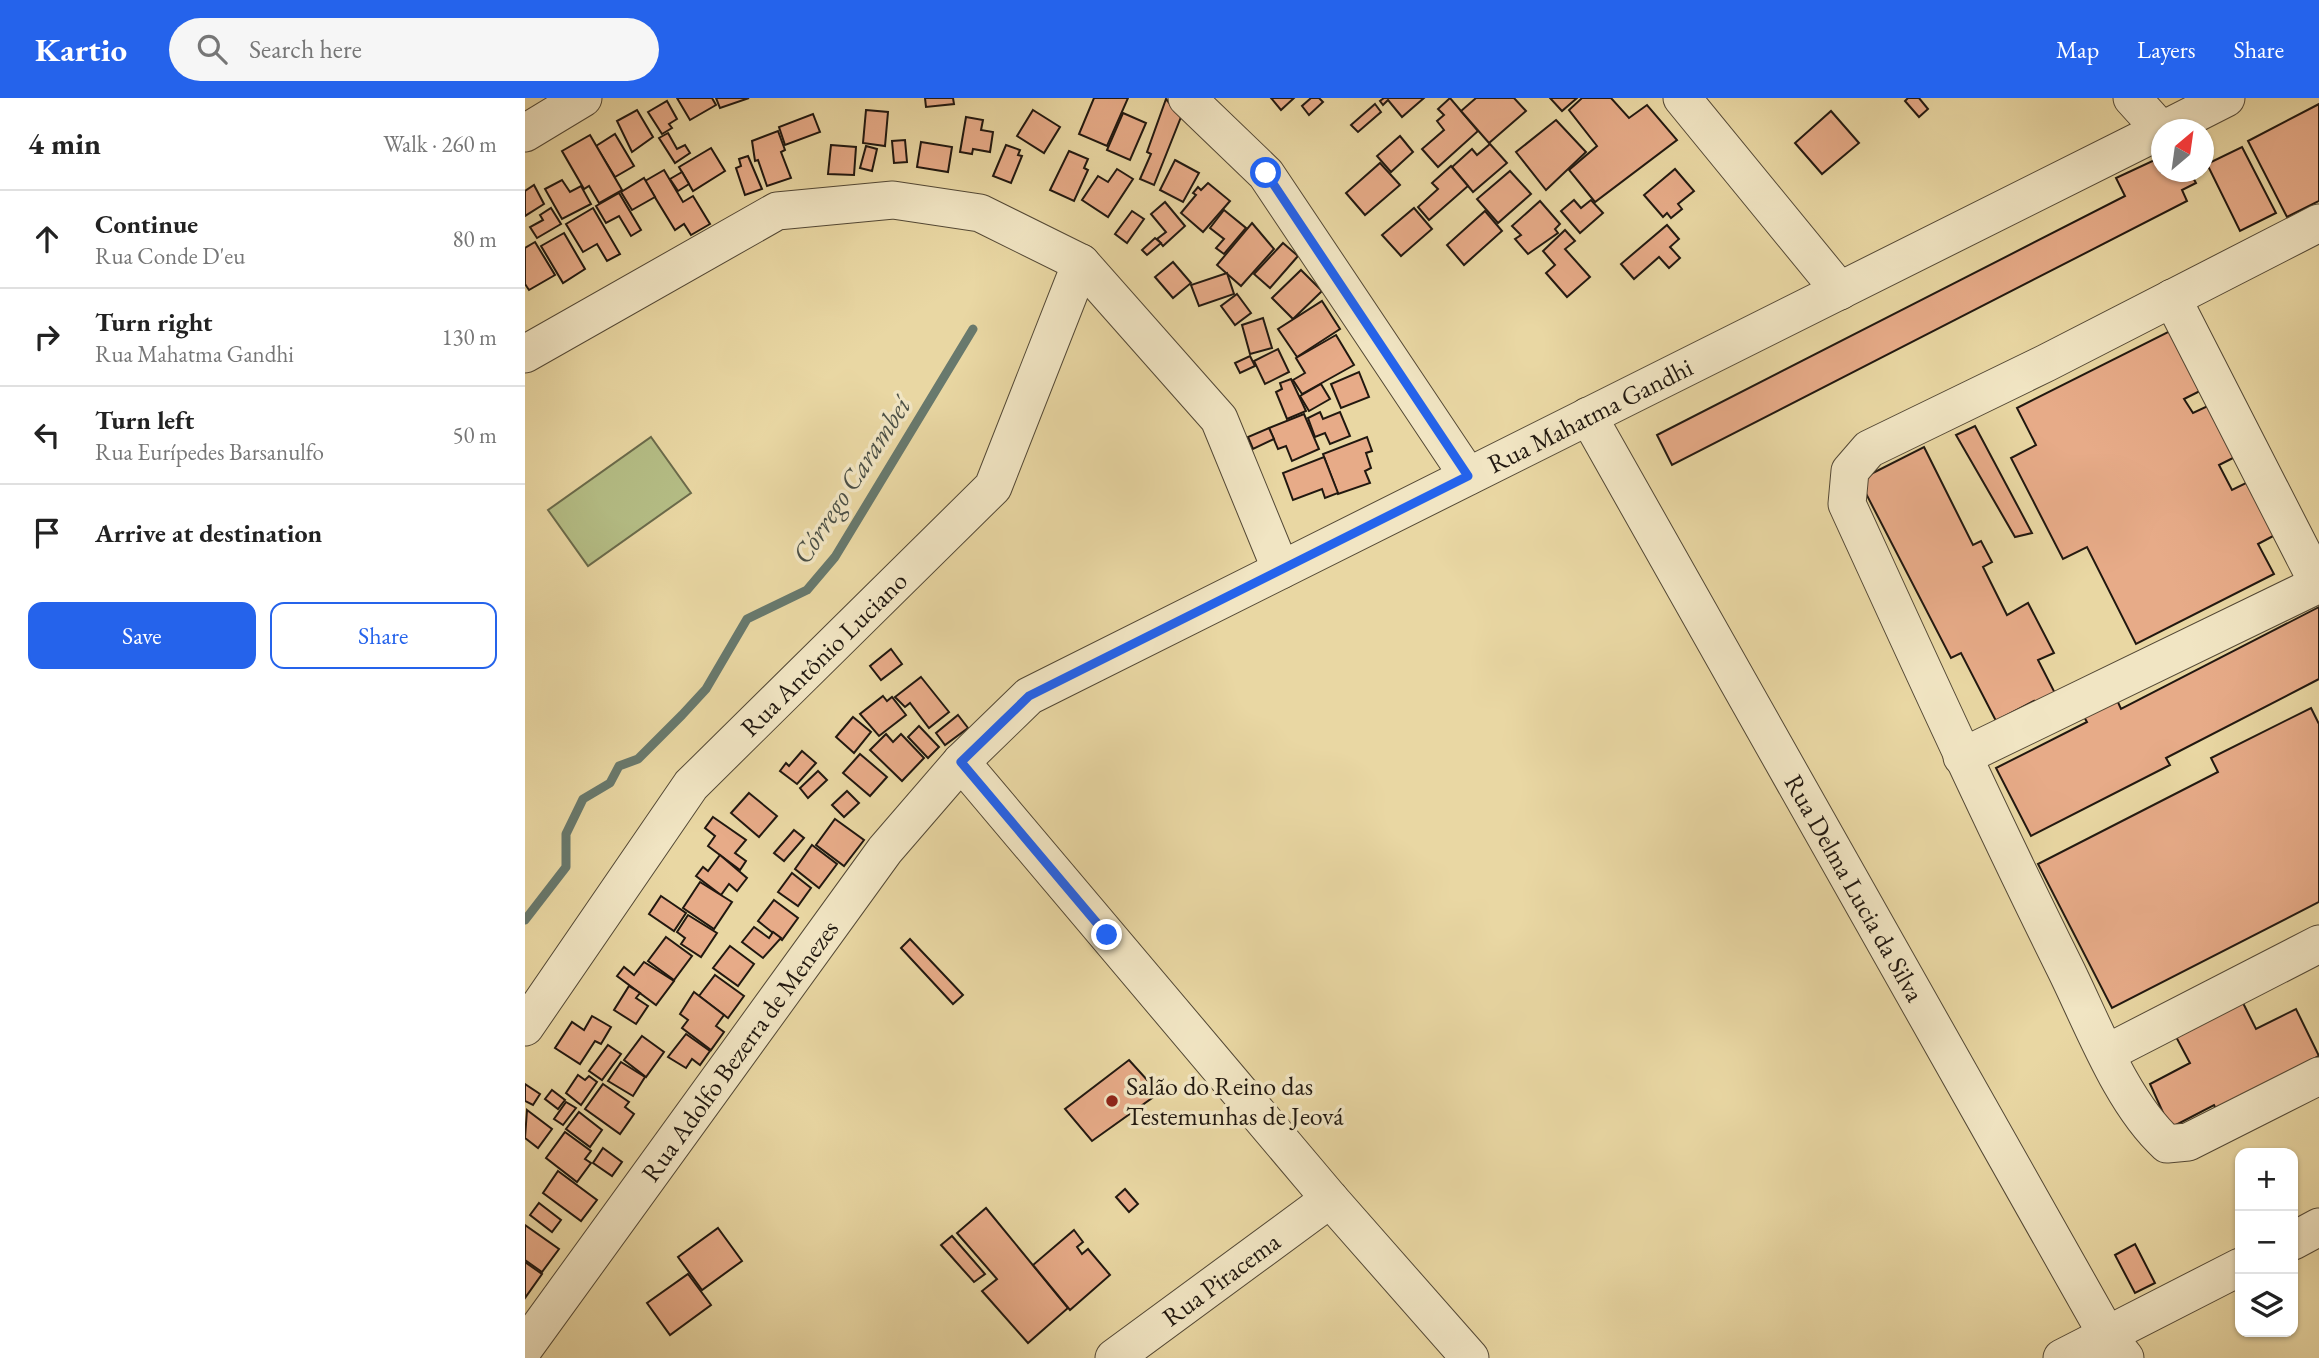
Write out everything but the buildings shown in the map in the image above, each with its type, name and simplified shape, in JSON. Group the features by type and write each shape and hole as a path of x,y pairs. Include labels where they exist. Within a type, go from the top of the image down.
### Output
{"street":[{"path":"525,133 583,98"},
{"path":"1187,98 1266,173 1468,476"},
{"path":"1682,98 1840,291"},
{"path":"2132,98 2152,119"},
{"name":"Rua Mahatma Gandhi","path":"2184,119 2226,98"},
{"name":"Rua Mahatma Gandhi","path":"961,762 1029,696 2151,136"},
{"path":"525,354 777,211 893,200 980,213 1081,263 1219,419 1281,570"},
{"path":"2319,223 1869,449 1850,471 1847,504 1962,757 2107,1053 2151,1130 2167,1144 2188,1142 2319,1076"},
{"name":"Rua Antônio Luciano","path":"525,1027 691,785 993,487 1081,263"},
{"path":"1962,757 2319,584 2172,298"},
{"name":"Rua Delma Lucia da Silva","path":"1588,416 2116,1346"},
{"path":"961,762 1329,1199 1470,1358"},
{"name":"Rua Adolfo Bezerra de Menezes","path":"525,1347 885,850 961,762"},
{"path":"2107,1053 2319,944"},
{"name":"Rua Piracema","path":"1114,1358 1329,1199"},
{"path":"2298,1238 2319,1227"},
{"path":"2062,1358 2116,1346 2235,1270"}],"green space":[{"path":"651,437 691,493 588,566 548,510"}],"waterway":[{"name":"Córrego Carambeí","path":"525,920 566,867 566,834 583,799 610,783 619,766 638,759 706,689 747,619 807,590 835,557 973,329"}],"place":[{"name":"Salão do Reino das Testemunhas de Jeová","path":"1112,1101"}],"route":[{"path":"1107,935 961,762 1029,696 1468,476 1266,173"}]}
